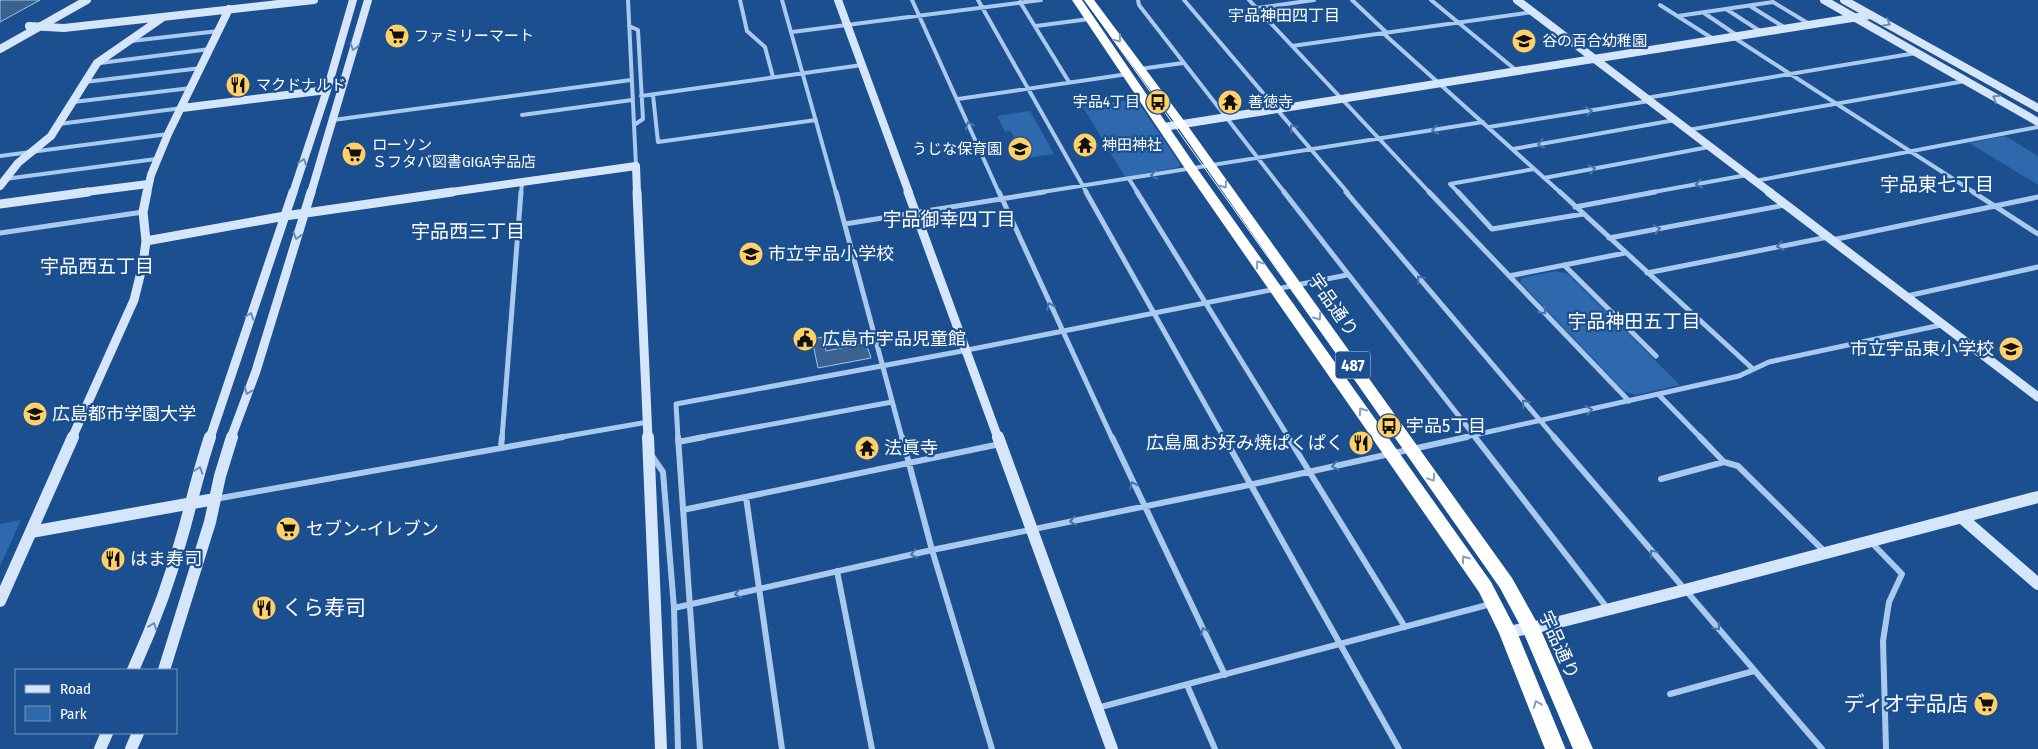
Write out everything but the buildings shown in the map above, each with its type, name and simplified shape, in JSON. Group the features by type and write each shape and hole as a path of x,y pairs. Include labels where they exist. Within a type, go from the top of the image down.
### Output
{"highway":[{"name":"宇品通り","path":"1077,0 1089,19 1181,124 1296,286 1418,449 1506,583 1532,628 1583,749"},
{"name":"宇品通り","path":"1089,0 1134,71 1164,127 1192,169 1278,290 1387,455 1495,603 1555,749"}],"street":[{"path":"0,42 75,0"},
{"path":"0,49 87,0"},
{"path":"29,26 64,28 314,0"},
{"path":"133,669 153,626 185,527 196,480 327,90 352,0"},
{"path":"164,669 210,522 237,419 256,371 299,228 305,214 368,0"},
{"path":"628,0 650,453 661,749"},
{"path":"740,0 747,31 764,47 773,77"},
{"path":"782,0 845,224 932,550 992,749"},
{"path":"838,0 1112,749"},
{"path":"912,0 1061,330 1225,675"},
{"path":"978,0 1399,749"},
{"path":"792,32 982,8 1020,1 1041,0"},
{"path":"1138,0 1138,5 1608,610"},
{"path":"1184,0 1540,421 1822,749"},
{"path":"1249,0 1378,139 1629,402"},
{"path":"1256,8 1314,0"},
{"path":"1352,0 1439,84 1489,127 1753,369"},
{"path":"1431,0 1517,72"},
{"path":"1517,0 2038,397"},
{"path":"1824,0 2038,122"},
{"path":"1844,0 2038,108"},
{"path":"1020,1 1069,82"},
{"path":"1678,16 1773,2 1812,26"},
{"path":"1660,5 1715,40"},
{"path":"1749,6 1788,29"},
{"path":"1726,9 1764,33"},
{"path":"0,601 134,300 142,274 146,241 143,212 148,184 156,159 229,10"},
{"path":"1292,46 1533,12"},
{"path":"1703,12 1789,74 2038,234"},
{"path":"1164,127 1812,26 1871,15"},
{"path":"0,186 18,163 51,136 97,63 165,16"},
{"path":"1036,26 1089,19"},
{"path":"629,26 638,30 642,119 634,125"},
{"path":"128,41 219,31"},
{"path":"97,63 210,49"},
{"path":"1489,127 1918,53"},
{"path":"958,99 1183,63"},
{"path":"641,96 862,65"},
{"path":"85,82 201,68"},
{"path":"333,120 631,80"},
{"path":"1687,130 1966,81"},
{"path":"72,102 191,88"},
{"path":"59,124 327,90"},
{"path":"652,95 658,142 816,120"},
{"path":"522,115 632,100"},
{"path":"1513,150 1675,120"},
{"path":"845,224 1483,122"},
{"path":"1575,207 1908,151 2038,127"},
{"path":"0,156 168,134"},
{"path":"1544,178 1710,147"},
{"path":"5,179 156,159"},
{"path":"146,241 285,216 522,184 636,166"},
{"path":"1534,169 1450,184 1492,229 1583,214"},
{"path":"1129,179 1406,627"},
{"path":"0,204 148,184"},
{"path":"501,447 522,184"},
{"path":"1647,273 2038,197"},
{"path":"1609,238 1786,205"},
{"path":"0,234 143,212"},
{"path":"1510,276 1625,253"},
{"path":"1564,265 1656,356"},
{"path":"1906,296 2038,267"},
{"path":"700,749 676,404 883,366 1347,275"},
{"path":"674,608 932,550 1249,485 1629,402 1738,376 1769,362 1943,324"},
{"path":"1659,395 1724,462 1738,466 1825,553"},
{"path":"678,442 892,402"},
{"path":"31,532 648,422"},
{"path":"683,510 1000,444"},
{"path":"650,453 663,472 674,608 678,749"},
{"path":"1661,479 1724,462"},
{"path":"746,497 782,749"},
{"path":"1508,632 1608,610 2038,497"},
{"path":"1961,517 2038,584"},
{"path":"1870,541 1902,574 1890,602 1883,641 1886,749"},
{"path":"837,571 872,749"},
{"path":"1097,708 1495,603"},
{"path":"1670,694 1754,671"},
{"path":"1187,685 1215,749"},
{"path":"100,749 108,734"},
{"path":"131,749 138,734"}],"green space":[{"path":"1136,99 1180,164 1179,167 1125,177 1083,107"},
{"path":"1030,111 1054,154 1025,158 1011,131 1005,132 997,116"},
{"path":"2005,136 2038,156 2038,185 1969,143"},
{"path":"1556,271 1568,274 1680,385 1635,395 1624,391 1520,282 1522,278"},
{"path":"21,520 0,566 0,524"}],"shaded area":[{"path":"0,0 40,0 0,22"},
{"path":"823,337 826,351 866,343 871,358 818,368 812,339"}],"tram line":[{"path":"1085,0 1495,576 1514,609 1574,749"},
{"path":"1547,705 1565,749"}],"place":[{"name":"ファミリーマート","path":"397,36"},
{"name":"谷の百合幼稚園","path":"1524,41"},
{"name":"マクドナルド","path":"238,85"},
{"name":"宇品4丁目","path":"1158,102"},
{"name":"善徳寺","path":"1230,102"},
{"name":"神田神社","path":"1085,145"},
{"name":"うじな保育園","path":"1020,149"},
{"name":"ローソン Ｓフタバ図書GIGA宇品店","path":"354,154"},
{"name":"市立宇品小学校","path":"751,254"},
{"name":"広島市宇品児童館","path":"805,339"},
{"name":"市立宇品東小学校","path":"2011,349"},
{"name":"広島都市学園大学","path":"35,414"},
{"name":"宇品5丁目","path":"1389,426"},
{"name":"広島風お好み焼ぱくぱく","path":"1361,443"},
{"name":"法眞寺","path":"867,448"},
{"name":"セブン-イレブン","path":"288,529"},
{"name":"はま寿司","path":"113,559"},
{"name":"くら寿司","path":"264,608"},
{"name":"ディオ宇品店","path":"1986,704"}],"district":[{"name":"宇品神田四丁目","path":"1284,15"},
{"name":"宇品東七丁目","path":"1937,184"},
{"name":"宇品御幸四丁目","path":"949,219"},
{"name":"宇品西三丁目","path":"468,231"},
{"name":"宇品西五丁目","path":"97,266"},
{"name":"宇品神田五丁目","path":"1634,321"}]}
